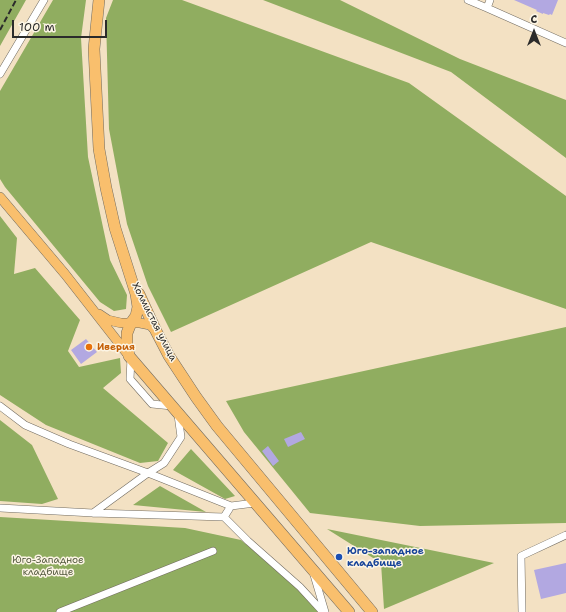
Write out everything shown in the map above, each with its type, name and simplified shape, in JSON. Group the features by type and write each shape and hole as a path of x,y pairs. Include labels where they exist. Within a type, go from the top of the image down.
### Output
{"highway":[{"path":"99,0 94,49 99,149 115,228 128,270"},
{"name":"Холмистая улица","path":"128,270 136,294 138,307 136,316 131,323 128,333 127,344 130,357"},
{"name":"Холмистая улица","path":"128,270 156,331 170,356 188,385 217,426 372,612"},
{"path":"130,357 349,612"},
{"path":"322,581 335,568"}],"main road":[{"path":"0,197 65,274 130,357"},
{"path":"87,302 99,314 108,320 121,323 140,323 150,326 156,331"}],"street":[{"path":"0,74 44,0"},
{"path":"468,0 566,42"},
{"path":"487,8 490,0"},
{"path":"0,406 25,425 69,444 231,506 255,503"},
{"path":"93,513 164,463 181,437 175,409"},
{"path":"224,517 231,506"},
{"path":"0,508 93,513 224,517 300,587 324,612"},
{"path":"522,612 521,556 566,535"},
{"path":"60,612 213,551"},
{"path":"313,571 324,612"}],"green space":[{"path":"0,0 26,0 0,46"},
{"path":"53,0 86,0 81,38 88,157 110,260 127,295 126,309 114,311 100,302 0,179 0,91"},
{"path":"113,0 182,0 409,83 566,196 566,309 371,242 171,332 148,286 127,224 109,129 106,18"},
{"path":"263,0 340,0 460,59 566,100 566,158 451,72"},
{"path":"0,216 17,238 14,274 35,268 80,320 68,351 79,367 120,358 121,373 103,388 168,443 158,461 140,463 46,425 0,395"},
{"path":"566,327 566,523 420,526 310,513 244,432 226,401"},
{"path":"0,420 32,445 58,499 42,504 0,501"},
{"path":"191,449 235,496 225,499 173,470"},
{"path":"160,486 206,512 133,505"},
{"name":"Юго-Западное кладбище","path":"0,517 185,528 241,540 295,585 318,612 0,612"},
{"path":"327,529 494,563 384,609 381,563"}],"building":[{"path":"514,0 558,0 552,15 549,15 536,11 537,10"},
{"path":"86,339 97,352 81,364 71,350"},
{"path":"301,432 305,439 288,447 284,439"},
{"path":"268,446 279,461 273,466 262,451"},
{"path":"566,563 566,593 541,599 534,570"}],"railway":[{"path":"0,30 16,0"}],"place":[{"name":"Иверия","path":"89,347"},
{"name":"Юго-западное кладбище","path":"339,557"}]}
